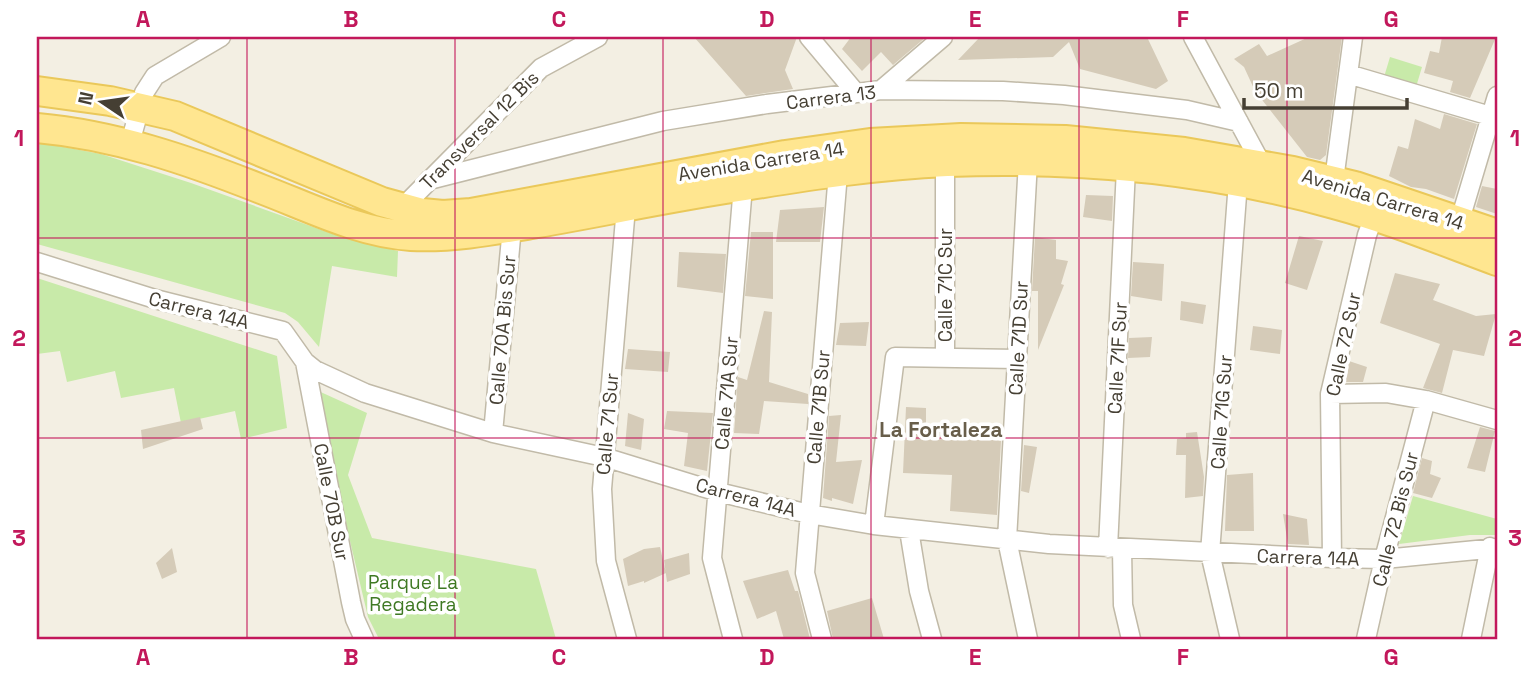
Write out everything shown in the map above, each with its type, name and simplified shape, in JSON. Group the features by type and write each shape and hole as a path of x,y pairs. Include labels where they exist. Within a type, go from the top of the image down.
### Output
{"main road":[{"name":"Avenida Carrera 14","path":"37,91 140,107 205,127 401,209 443,215 471,213 785,155 906,140 1065,140 1184,152 1334,180 1456,233 1497,261"},
{"name":"Avenida Carrera 14","path":"37,128 130,143 250,184 356,225 408,236 441,236 512,227 743,186 838,173 945,162 1028,161 1126,167 1238,182 1297,194 1374,216 1456,233 1497,234"}],"street":[{"path":"130,143 144,93 155,76 221,37"},
{"name":"Transversal 12 Bis","path":"401,209 541,68 598,37"},
{"path":"809,37 856,93"},
{"path":"881,90 943,37"},
{"path":"1193,37 1262,165"},
{"path":"1334,180 1353,37"},
{"path":"1348,74 1494,117"},
{"name":"Carrera 13","path":"429,180 663,121 731,109 881,90 1003,91 1064,95 1188,110 1239,122"},
{"path":"1456,233 1494,117 1497,96"},
{"name":"Calle 71D Sur","path":"1028,161 1006,540 1028,639"},
{"name":"Calle 71C Sur","path":"874,525 895,358 945,357 945,162"},
{"name":"Calle 71F Sur","path":"1126,167 1115,548 1123,606 1131,639"},
{"name":"Calle 71B Sur","path":"822,639 805,573 838,173"},
{"name":"Calle 71G Sur","path":"1230,639 1210,554 1238,182"},
{"name":"Calle 71A Sur","path":"733,639 712,558 743,186"},
{"name":"Calle 71 Sur","path":"626,207 602,489 606,561 627,639"},
{"name":"Calle 72 Sur","path":"1332,558 1330,394 1374,216"},
{"name":"Calle 70A Bis Sur","path":"492,433 512,227"},
{"name":"Carrera 14A","path":"37,262 155,299 283,331 305,362 315,370 365,393 492,433 604,457 718,492 808,514 909,530 1006,540 1210,554 1384,559 1494,547"},
{"path":"945,357 1017,359"},
{"name":"Calle 70B Sur","path":"305,362 351,602 364,639"},
{"path":"1330,394 1386,393 1426,400 1497,420"},
{"name":"Calle 72 Bis Sur","path":"1366,639 1426,400"},
{"path":"909,530 919,591 932,639"},
{"path":"1471,639 1494,547"}],"green space":[{"path":"1390,57 1422,67 1416,87 1384,77"},
{"path":"37,142 101,154 344,238 398,251 397,277 332,266 319,347 298,322 285,313 37,244"},
{"path":"37,278 277,356 287,428 241,439 235,411 181,423 174,388 121,398 115,371 67,382 60,351 37,354"},
{"name":"Parque La Regadera","path":"314,389 367,413 348,475 372,538 536,569 556,639 379,639 368,617"},
{"path":"1413,496 1497,519 1497,535 1470,535 1399,544"}],"building":[{"path":"694,37 797,37 785,70 793,89 746,96"},
{"path":"851,37 926,37 893,65 881,52 862,71 842,49"},
{"path":"980,37 1147,37 1168,81 1156,89 1080,69 1069,42 1053,57 958,60"},
{"path":"1309,37 1342,37 1326,155 1320,160 1307,157 1255,91 1244,67 1234,59 1259,44 1267,56"},
{"path":"1442,37 1496,37 1470,98 1450,92 1453,81 1424,73 1430,51 1439,53"},
{"path":"1444,114 1477,124 1454,199 1426,189 1411,187 1389,176 1398,146 1408,149 1415,119 1440,129"},
{"path":"1482,186 1497,189 1497,214 1476,207"},
{"path":"1086,195 1113,196 1112,221 1083,217"},
{"path":"824,207 820,242 776,242 780,210"},
{"path":"751,232 773,232 773,299 745,296"},
{"path":"1299,236 1323,241 1307,290 1285,283"},
{"path":"1035,237 1056,240 1056,259 1068,261 1061,284 1064,285 1038,350 1038,291 1032,291"},
{"path":"679,252 726,254 723,293 677,287"},
{"path":"1133,262 1164,264 1162,301 1131,296"},
{"path":"1395,273 1440,284 1433,300 1476,316 1496,314 1484,356 1453,350 1442,393 1423,388 1440,344 1380,323"},
{"path":"1181,301 1206,305 1203,324 1180,320"},
{"path":"764,311 772,312 769,382 808,394 808,404 764,401 759,434 734,433 738,377 747,380"},
{"path":"869,322 866,346 836,345 840,323"},
{"path":"1253,326 1282,330 1280,354 1250,350"},
{"path":"1152,337 1150,357 1128,358 1129,338"},
{"path":"628,349 670,352 668,372 625,369"},
{"path":"1349,361 1367,367 1363,382 1344,382"},
{"path":"906,407 926,408 926,427 997,432 996,440 1001,441 997,515 950,511 952,475 903,473"},
{"path":"667,411 713,413 707,471 684,466 688,433 664,429"},
{"path":"628,413 644,419 641,450 625,446"},
{"path":"841,415 836,462 862,460 853,504 823,498 829,416"},
{"path":"200,417 203,429 143,449 141,430"},
{"path":"1480,427 1495,431 1485,472 1467,468"},
{"path":"1197,432 1204,477 1203,496 1185,498 1186,455 1176,455 1177,439 1186,438 1186,433"},
{"path":"1024,445 1037,447 1029,493 1021,491"},
{"path":"1422,458 1432,461 1430,474 1441,478 1432,498 1413,493"},
{"path":"1253,473 1254,531 1225,531 1227,475"},
{"path":"1283,514 1307,519 1309,545 1288,544"},
{"path":"660,547 666,573 644,583 628,586 623,559 644,549"},
{"path":"172,548 177,572 162,579 156,563"},
{"path":"689,553 690,574 667,582 664,560"},
{"path":"788,570 795,591 798,591 810,639 784,639 776,611 757,619 743,581"},
{"path":"872,598 884,639 833,639 827,611"}],"district":[{"name":"La Fortaleza","path":"941,430"}]}
